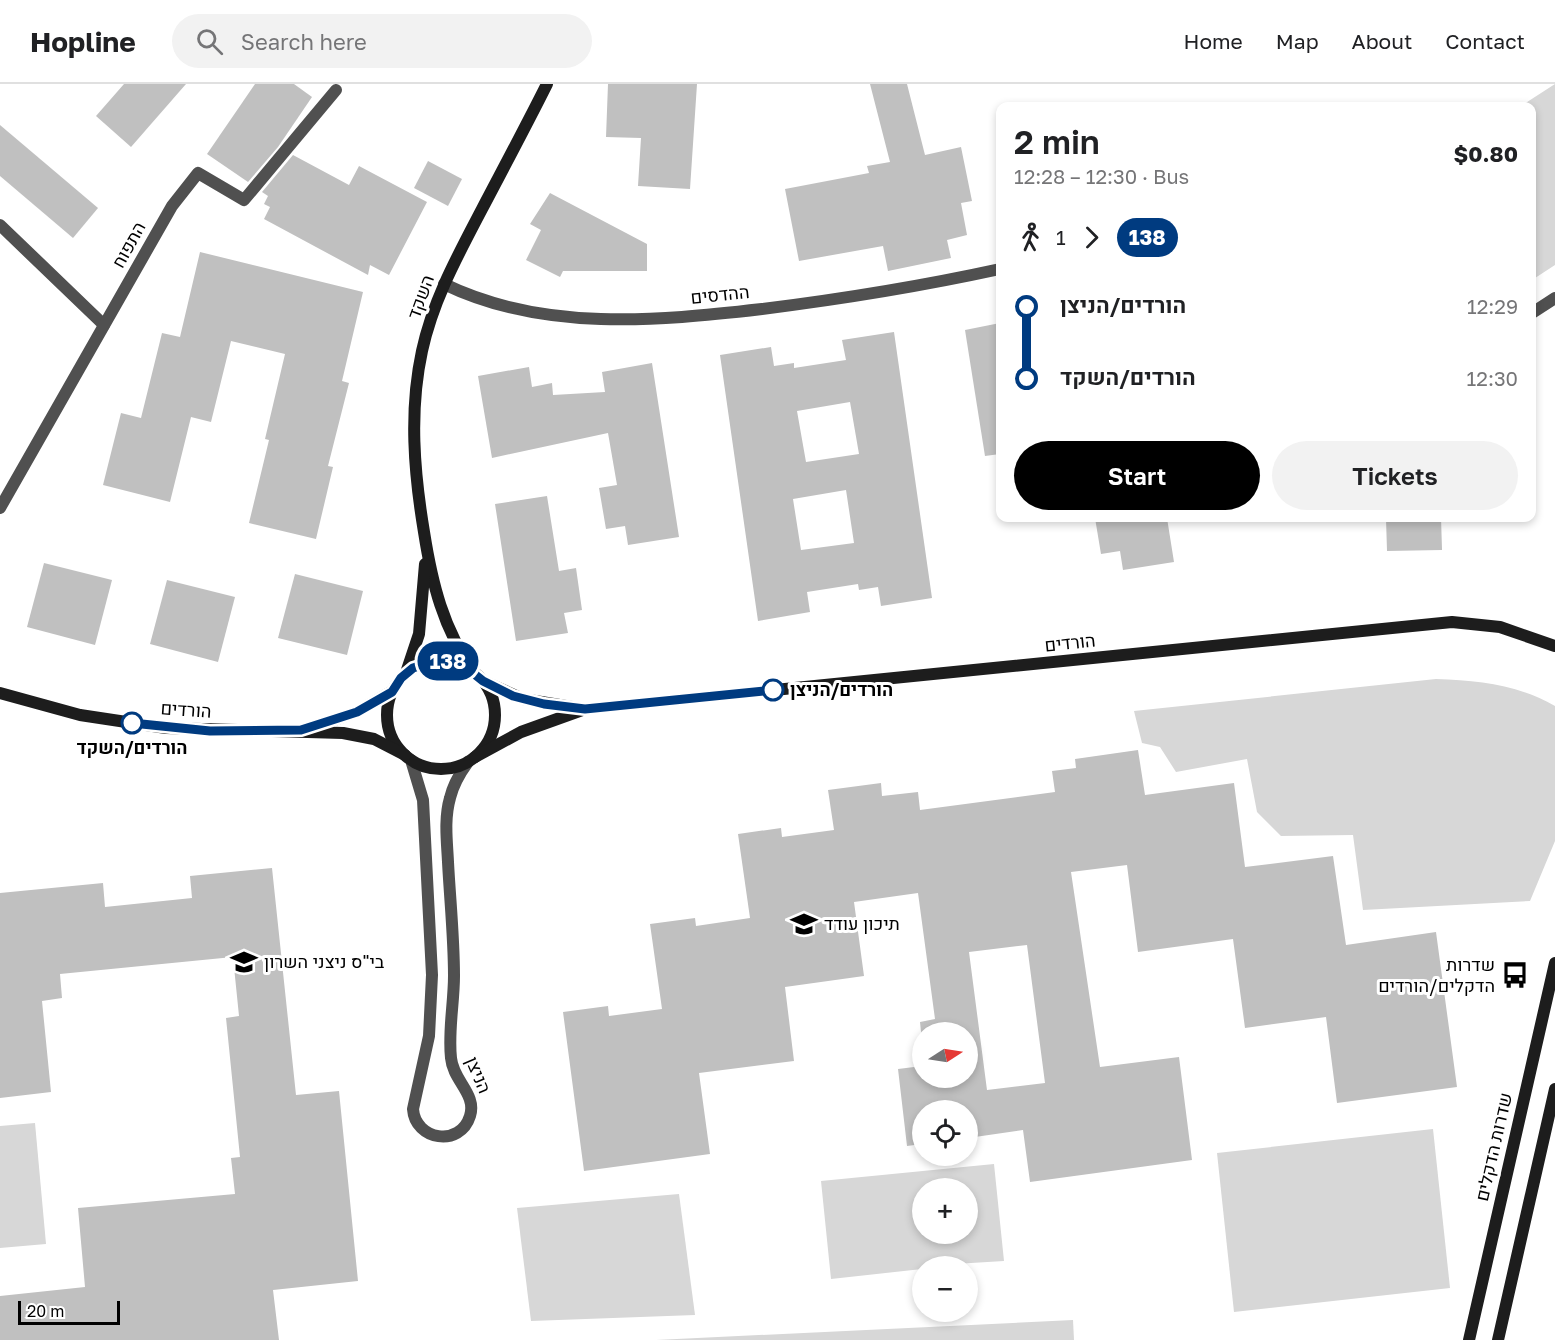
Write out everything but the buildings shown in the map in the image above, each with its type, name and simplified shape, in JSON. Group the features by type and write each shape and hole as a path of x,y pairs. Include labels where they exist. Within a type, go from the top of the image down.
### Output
{"street":[{"name":"השקד","path":"474,672 455,644 445,622 426,545 415,465 414,409 422,351 444,284 547,84"},
{"name":"התפוח","path":"0,508 172,206 198,173 244,200 336,90"},
{"path":"0,225 104,325"},
{"name":"ההדסים","path":"444,284 484,300 528,311 596,319 644,319 710,315 854,297 996,270"},
{"path":"1536,310 1555,298"},
{"name":"השקד","path":"406,673 417,645 422,621 426,545"},
{"name":"הורדים","path":"483,681 503,692 533,702 585,709 1452,622 1500,627 1555,646"},
{"path":"438,660 455,662 474,672 483,681 491,695 495,721 486,744 472,759 452,768 435,769 408,758 394,742 388,726 387,709 392,692 406,673 421,664 438,660"},
{"name":"הורדים","path":"301,730 357,712 392,692"},
{"name":"הורדים","path":"0,693 80,715 166,728 301,730 363,736 383,743 408,758"},
{"name":"הורדים","path":"472,759 521,732 585,709"},
{"name":"הניצן","path":"408,758 423,800 432,975 429,1036 412,1109 422,1129 439,1137 461,1130 469,1119 471,1111 469,1097 456,1078 450,1056 454,976 446,826 452,790 472,759"},
{"name":"שדרות הדקלים","path":"1469,1340 1555,963"},
{"path":"1498,1340 1555,1089"}],"shaded area":[{"path":"1555,84 1555,265 1536,277 1536,102 1527,102"},
{"path":"1436,679 1512,688 1555,706 1555,841 1530,901 1363,910 1353,835 1281,836 1257,812 1247,759 1176,772 1160,747 1142,743 1134,711"},
{"path":"35,1123 46,1244 0,1248 0,1126"},
{"path":"1433,1129 1450,1288 1234,1312 1217,1153"},
{"path":"994,1164 1004,1261 978,1263 978,1256 912,1256 912,1270 831,1279 821,1181"},
{"path":"679,1194 695,1315 531,1321 517,1208"},
{"path":"1073,1320 1074,1340 656,1340"}],"bus line":[{"name":"138","path":"132,723 210,731 301,730 357,712 392,692 401,678 413,668 438,660 463,665 483,681 513,696 544,704 585,709 773,690"}],"place":[{"name":"הורדים/הניצן","path":"773,690"},
{"name":"הורדים/השקד","path":"132,723"},
{"name":"תיכון עודד","path":"804,924"},
{"name":"בי\"ס ניצני השרון","path":"244,962"},
{"name":"שדרות הדקלים/הורדים","path":"1515,975"}]}
